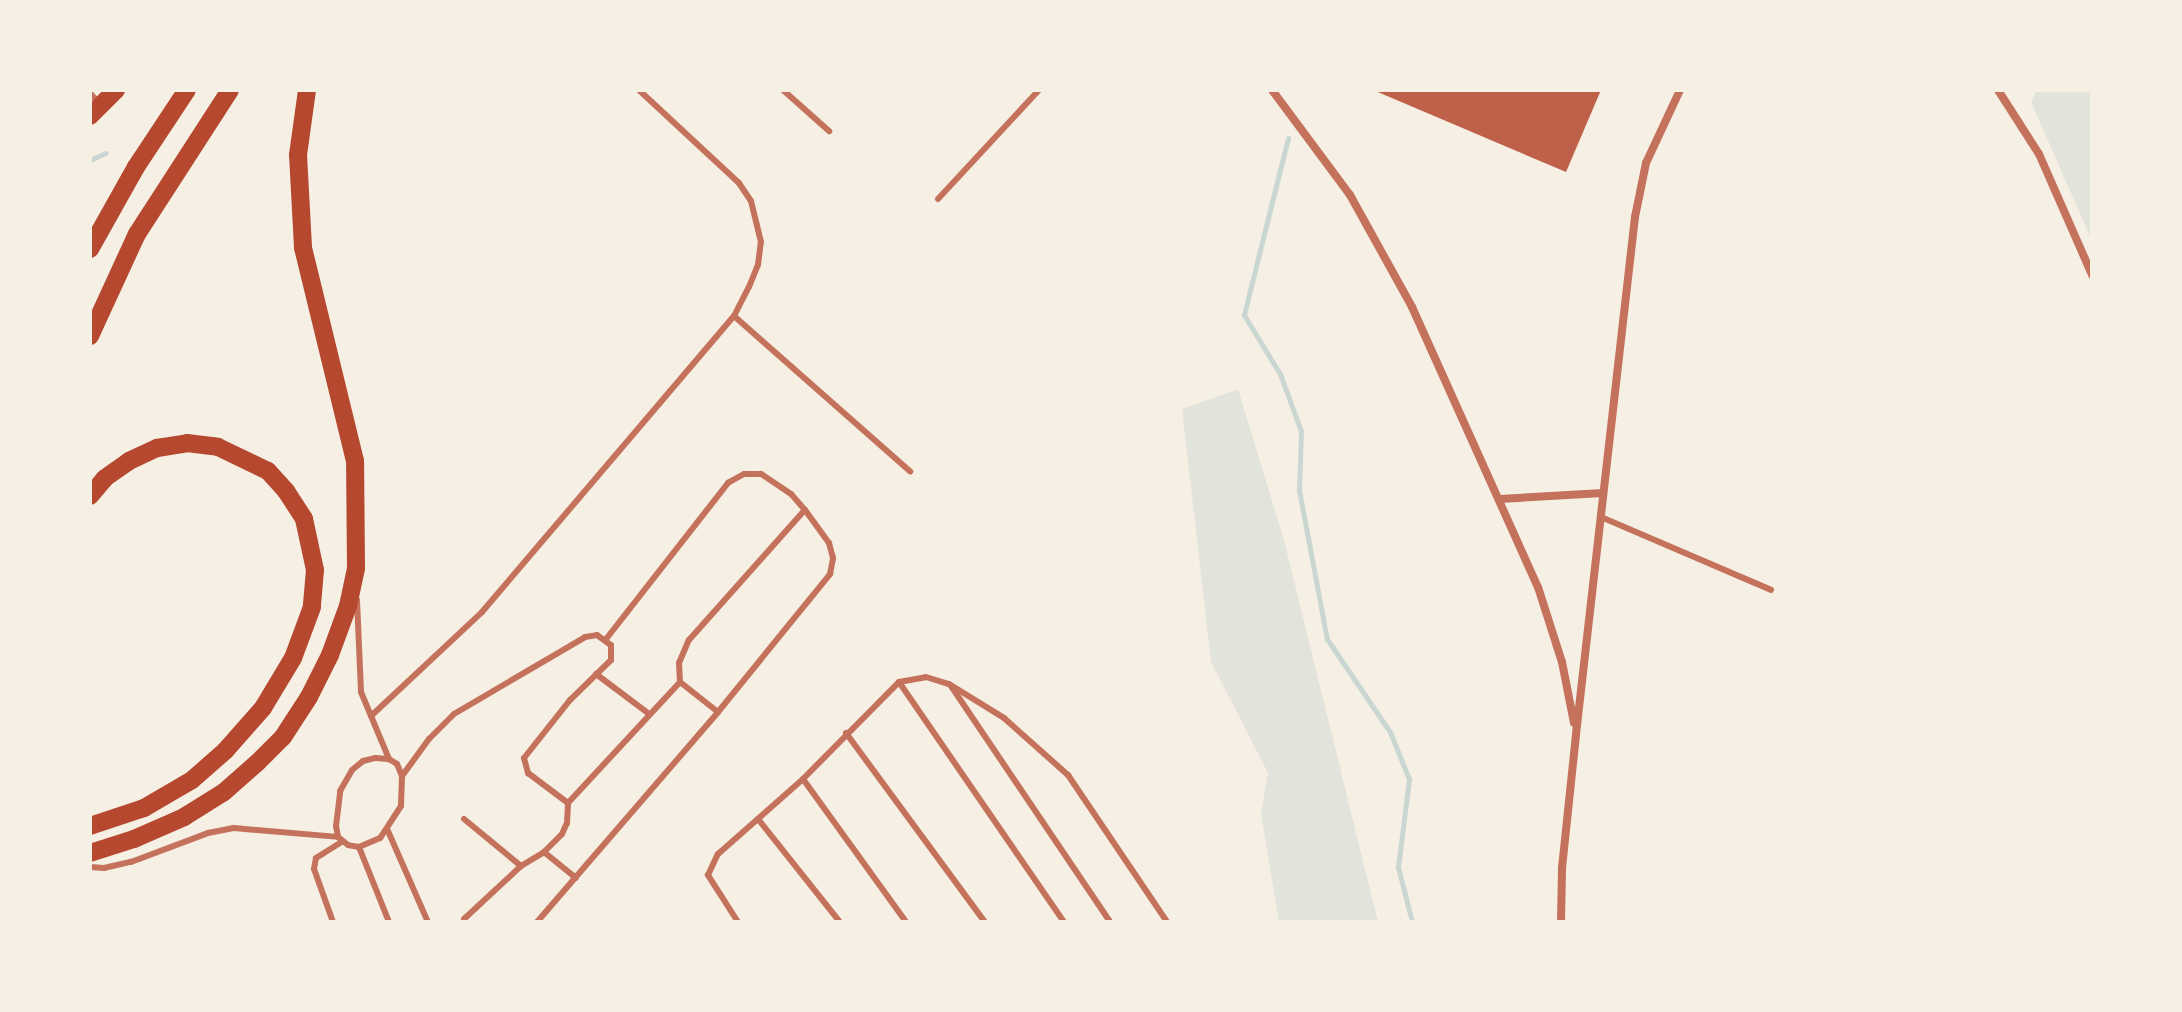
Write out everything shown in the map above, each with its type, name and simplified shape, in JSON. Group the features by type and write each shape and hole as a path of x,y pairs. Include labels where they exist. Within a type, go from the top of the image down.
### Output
{"main road":[{"path":"94,105 116,90"},
{"path":"90,249 136,167 187,90"},
{"path":"90,336 137,234 230,90"},
{"path":"90,853 134,839 184,817 224,792 283,737 330,655 356,568 355,461 303,247 298,155 307,90"},
{"path":"90,496 117,469 157,448 187,443 218,447 268,471 286,491 304,519 315,570 312,607 298,645 263,708 225,751 192,780 144,808 90,826"}],"street":[{"path":"1272,90 1350,195 1383,253 1500,499 1551,623 1576,734"},
{"path":"1561,922 1562,868 1576,734 1635,217 1646,163 1680,90"},
{"path":"1998,90 2039,154 2092,275"},
{"path":"1500,499 1603,493"}],"lane":[{"path":"371,716 482,612 734,316 758,265 761,242 751,201 739,183 639,90"},
{"path":"783,90 829,131"},
{"path":"938,199 1039,90"},
{"path":"734,316 910,471"},
{"path":"537,922 718,712 830,574 833,558 829,543 791,494 761,474 744,474 728,483 606,639"},
{"path":"464,919 521,866 544,852 562,834 567,823 568,803 680,682 679,663 689,640 805,510"},
{"path":"1601,517 1771,590"},
{"path":"356,568 361,692 389,759 397,764 402,776 401,806 388,831 359,847"},
{"path":"402,776 429,739 454,714 585,637 597,635 611,645 611,660 530,746 524,758 528,773 568,803"},
{"path":"596,674 649,714"},
{"path":"738,922 708,875 718,854 803,779 899,682 926,677 949,684 1004,718 1068,775 1167,922"},
{"path":"680,682 718,712"},
{"path":"899,682 1064,922"},
{"path":"949,684 1110,922"},
{"path":"846,733 985,922"},
{"path":"340,839 336,809 340,791 352,770 363,761 389,759"},
{"path":"803,779 906,922"},
{"path":"464,819 521,866"},
{"path":"758,819 840,922"},
{"path":"90,867 131,862 208,833 234,828 340,839 359,847 389,922"},
{"path":"388,831 428,922"},
{"path":"333,922 314,869 316,858 340,839"},
{"path":"544,852 576,878"}],"shaded area":[{"path":"2037,90 2092,90 2092,241 2031,102"},
{"path":"1238,389 1284,540 1378,922 1279,922 1261,813 1268,773 1211,662 1182,409"}],"building":[{"path":"1373,90 1601,90 1566,172"}],"waterway":[{"path":"1288,138 1244,315 1280,374 1301,431 1299,490 1327,639 1390,732 1409,779 1398,867 1412,922"},
{"path":"90,160 106,153"}]}
